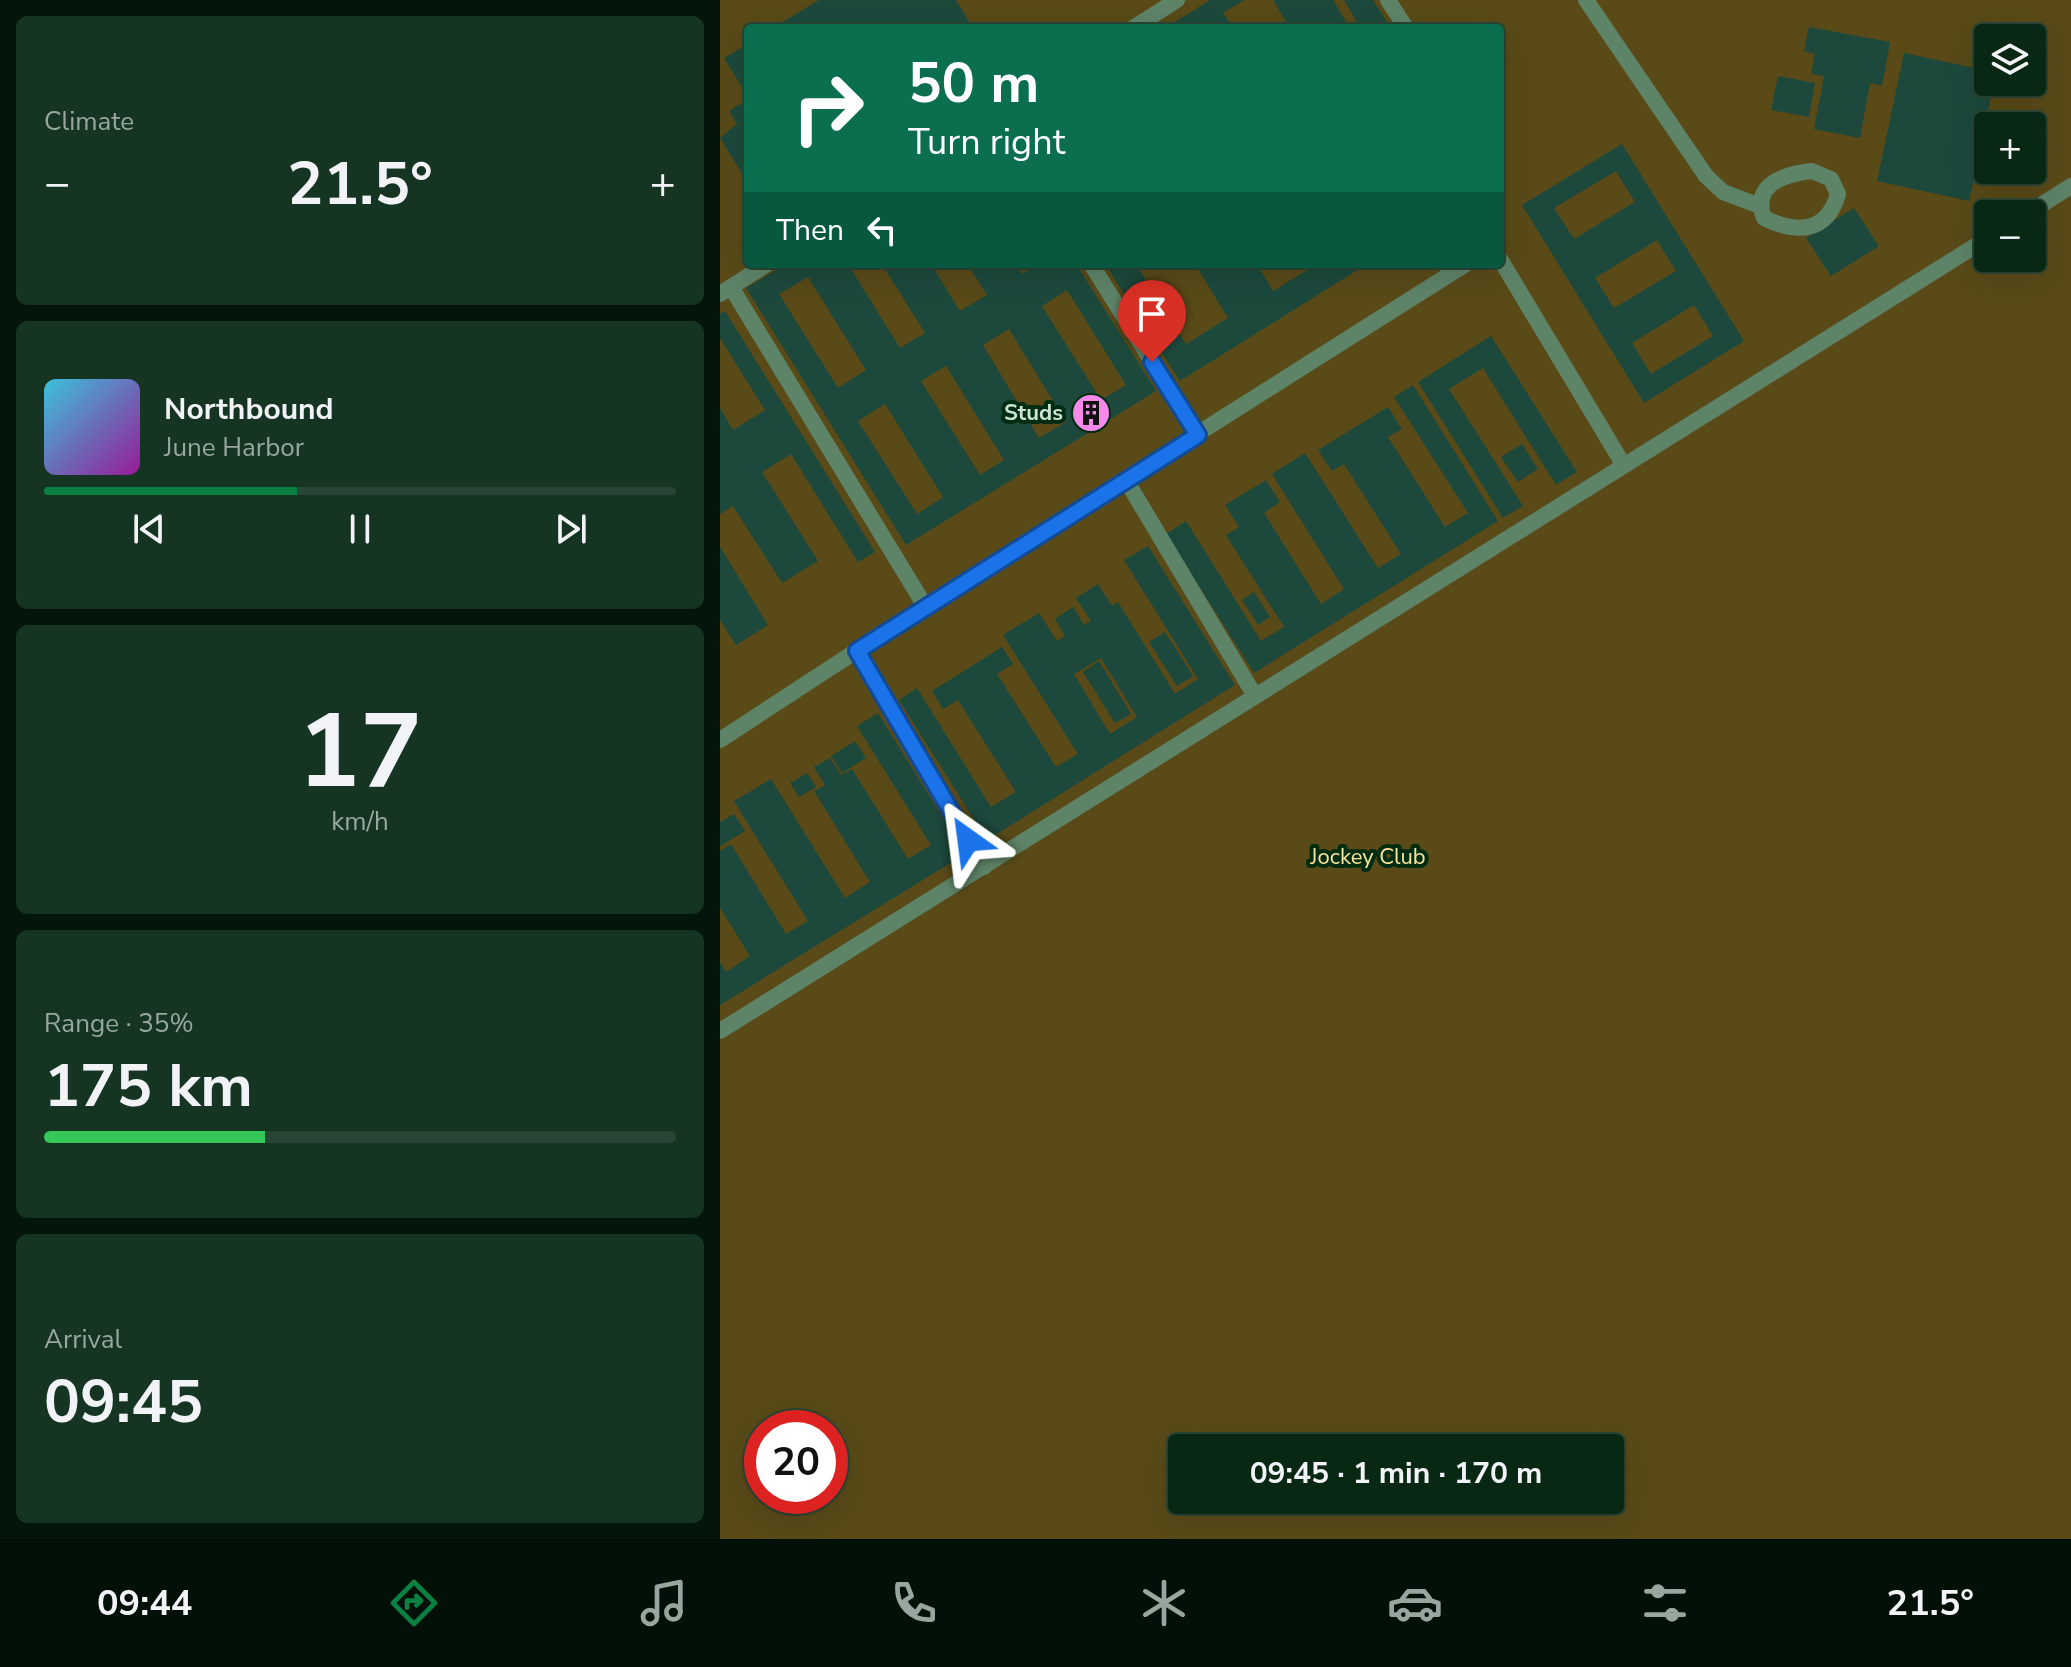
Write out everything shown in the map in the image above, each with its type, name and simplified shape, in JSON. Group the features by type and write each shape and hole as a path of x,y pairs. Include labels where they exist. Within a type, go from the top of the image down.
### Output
{"lane":[{"path":"1139,24 1177,0"},
{"path":"1388,0 1403,24"},
{"path":"1586,0 1706,176 1723,192 1760,206"},
{"path":"1812,171 1831,179 1838,194 1833,213 1817,225 1795,229 1764,218 1760,206 1762,194 1772,182 1788,174 1812,171"},
{"path":"2046,202 2071,186"},
{"path":"720,1031 1974,247"},
{"path":"1504,266 1623,464"},
{"path":"761,268 726,290 925,606"},
{"path":"1094,268 1198,435"},
{"path":"720,740 925,606 1460,268"},
{"path":"1126,480 1255,696"},
{"path":"857,651 984,867"}],"green space":[{"name":"Jockey Club","path":"720,0 2071,0 2071,1539 720,1539"}],"building":[{"path":"819,0 956,0 971,24 780,24"},
{"path":"1210,0 1244,0 1223,13 1230,24 1171,24"},
{"path":"1273,0 1333,0 1347,24 1288,24"},
{"path":"1344,0 1373,0 1388,24 1354,24 1357,22"},
{"path":"1809,27 1890,42 1882,86 1870,83 1860,138 1814,129 1824,76 1811,74 1815,54 1804,51"},
{"path":"744,46 744,90 724,58"},
{"path":"1904,53 1974,68 1974,96 1991,96 1988,112 1974,112 1974,177 1969,201 1877,181"},
{"path":"1778,76 1815,83 1809,117 1771,110"},
{"path":"744,102 744,177 720,138 737,124 729,111"},
{"path":"1622,144 1744,341 1644,403 1522,205","holes":["1616,171 1635,202 1574,239 1554,208","1657,240 1676,271 1614,308 1595,278","1694,305 1713,336 1651,374 1632,343"]},
{"path":"1854,208 1879,246 1831,276 1806,238"},
{"name":"Studs","path":"779,268 850,268 900,348 925,333 884,268 933,268 960,311 987,295 970,268 1018,268 1022,274 1032,268 1079,268 1156,391 906,545 746,288","holes":["808,277 866,370 838,388 779,294","1067,290 1126,385 1101,400 1042,306","1009,329 1066,422 1039,438 983,345","946,366 1004,460 980,475 921,381","885,404 943,497 917,514 858,421"]},
{"path":"1108,268 1138,268 1186,344 1228,318 1197,268 1259,268 1273,291 1310,268 1361,268 1180,381"},
{"path":"725,311 875,552 858,562 791,454 762,472 818,561 782,583 733,506 720,514 720,408 733,430 765,410 720,338 720,314"},
{"path":"1491,336 1577,472 1556,485 1483,368 1449,389 1523,506 1503,518 1418,382"},
{"path":"1413,385 1498,521 1254,673 1166,534 1186,521 1261,641 1284,627 1226,535 1239,527 1225,505 1266,480 1280,502 1264,513 1321,604 1344,589 1272,474 1305,453 1378,568 1401,554 1344,464 1332,471 1318,450 1388,407 1402,429 1388,437 1445,527 1468,513 1394,397"},
{"path":"1522,444 1538,469 1518,482 1501,457"},
{"path":"1148,546 1235,685 987,840 899,700 917,688 991,807 1016,792 958,700 943,709 932,691 1002,647 1013,664 997,674 1056,767 1078,754 1003,635 1039,613 1057,641 1065,636 1055,619 1073,607 1084,625 1091,621 1076,598 1098,584 1112,606 1118,602 1175,694 1198,679 1124,560","holes":["1101,658 1137,717 1110,734 1074,674"]},
{"path":"720,547 768,625 736,645 720,620"},
{"path":"1254,592 1270,617 1258,625 1242,600"},
{"path":"1165,632 1193,676 1177,686 1149,642"},
{"path":"1099,661 1131,714 1115,723 1083,672"},
{"path":"878,713 965,854 720,1005 720,962 726,972 750,956 720,908 720,851 731,844 786,934 808,921 734,801 771,779 845,898 870,882 814,791 825,785 814,767 830,758 841,775 852,769 908,859 931,845 857,726"},
{"path":"855,741 866,758 842,773 831,756"},
{"path":"807,773 816,787 799,797 790,783"},
{"path":"734,814 745,831 720,846 720,822"}],"place":[{"name":"Studs","path":"1091,413"}],"route":[{"path":"968,840 857,651 1198,435 1152,362"}]}
